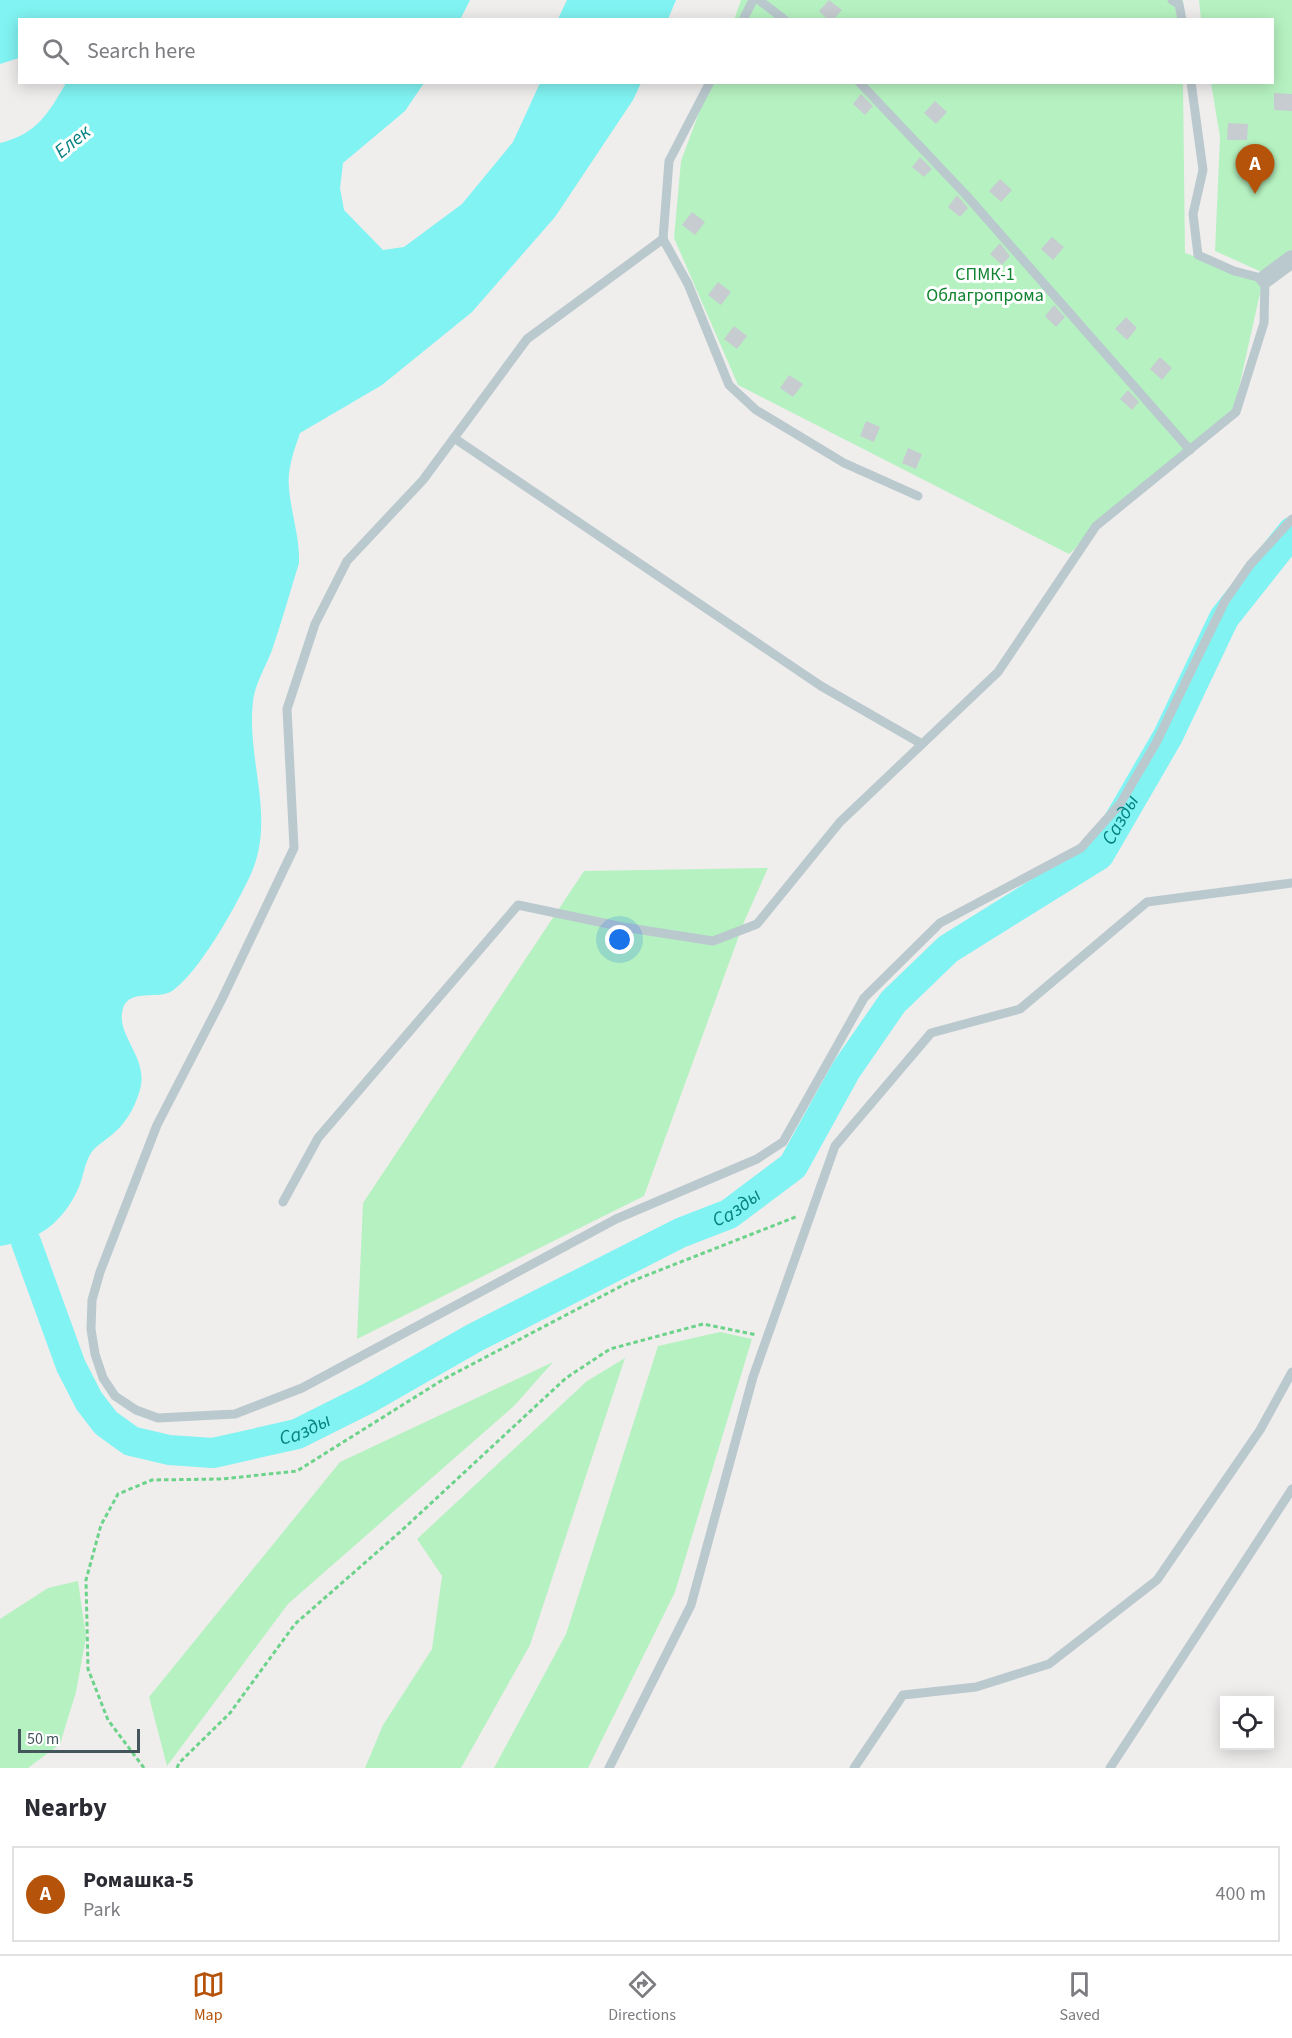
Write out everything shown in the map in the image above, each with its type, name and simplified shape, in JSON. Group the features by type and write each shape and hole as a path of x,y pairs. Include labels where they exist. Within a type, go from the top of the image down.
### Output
{"street":[{"path":"1265,279 1292,259"}],"lane":[{"path":"744,18 753,0"},
{"path":"759,0 782,18"},
{"path":"1177,1 1181,18"},
{"path":"709,84 669,161 663,239 688,284 729,385 756,410 844,462 918,496"},
{"path":"861,84 966,195 1190,450"},
{"path":"284,1202 318,1138 518,905 623,927 713,941 756,924 840,822 998,672 1096,526 1236,412 1264,323 1265,279 1234,272 1198,255 1193,214 1203,170 1191,84"},
{"path":"663,239 527,339 423,480 347,561 315,624 287,710 294,848 221,1000 157,1125 100,1272 92,1300 91,1329 94,1354 103,1378 115,1396 136,1410 158,1418 235,1414 302,1388 616,1219 757,1159 783,1142 864,998 940,922 1082,848 1120,804 1156,743 1225,601 1250,564 1292,519"},
{"path":"454,438 821,686 922,744"},
{"path":"609,1768 691,1605 753,1377 835,1146 932,1033 1020,1009 1147,902 1292,883"},
{"path":"854,1768 903,1695 976,1687 1048,1664 1157,1580 1260,1430 1292,1372"},
{"path":"1110,1768 1292,1489"}],"path":[{"path":"144,1768 108,1720 88,1669 86,1580 100,1525 118,1494 152,1480 222,1479 297,1471 444,1379 627,1283 812,1211"},
{"path":"177,1768 179,1762 230,1713 295,1624 400,1532 566,1378 610,1349 703,1324 767,1337"}],"green space":[{"path":"741,0 1183,0 1183,18 735,18"},
{"path":"1199,0 1292,0 1292,255 1266,274 1215,251 1220,137 1211,84 1274,84 1274,18 1201,18"},
{"name":"СПМК-1 Облагропрома","path":"710,84 1183,84 1185,253 1263,280 1234,410 1069,554 738,385 674,238 681,161"},
{"path":"768,868 744,922 644,1196 357,1339 363,1203 584,871"},
{"path":"720,1332 752,1339 675,1592 588,1768 494,1768 566,1634 658,1346"},
{"path":"625,1358 530,1645 461,1768 365,1768 383,1725 432,1649 442,1576 417,1539 587,1381"},
{"path":"553,1362 515,1405 288,1604 167,1766 149,1697 340,1462"},
{"path":"78,1581 86,1637 76,1692 60,1744 28,1768 0,1768 0,1619 48,1588"}],"water":[{"path":"0,0 470,0 461,18 18,18 18,58 0,64"},
{"path":"567,0 676,0 668,18 558,18"},
{"name":"Елек","path":"65,84 423,84 405,111 343,163 340,188 344,210 383,250 404,247 462,204 513,142 540,84 641,84 633,100 555,217 472,312 382,385 300,433 289,474 299,563 276,639 258,682 253,701 253,746 259,789 261,833 258,854 250,876 216,938 183,982 166,993 132,998 123,1008 123,1027 139,1064 140,1091 124,1122 91,1153 79,1187 65,1211 48,1228 38,1234 0,1246 0,143 13,139 32,128 53,104"}],"building":[{"path":"829,0 842,10 835,18 826,18 819,11"},
{"path":"1274,93 1292,94 1292,111 1274,110"},
{"path":"861,94 873,106 865,115 853,104"},
{"path":"935,101 947,112 936,124 924,113"},
{"path":"1228,123 1248,124 1247,140 1227,140"},
{"path":"920,157 932,169 924,177 912,167"},
{"path":"1000,179 1012,190 1001,202 989,191"},
{"path":"957,195 968,208 960,217 948,207"},
{"path":"692,212 705,222 695,235 682,225"},
{"path":"1052,237 1064,247 1053,260 1041,249"},
{"path":"1000,243 1010,256 1002,265 990,254"},
{"path":"718,282 731,292 721,305 708,295"},
{"path":"1054,305 1065,317 1056,327 1045,316"},
{"path":"1126,317 1137,328 1127,340 1115,329"},
{"path":"734,326 747,336 737,349 724,339"},
{"path":"1160,357 1172,368 1162,380 1150,369"},
{"path":"789,375 803,384 793,397 780,388"},
{"path":"1128,390 1139,402 1132,410 1120,399"},
{"path":"866,421 880,427 874,442 860,436"},
{"path":"908,448 922,454 916,469 902,463"}],"waterway":[{"name":"Сазды","path":"26,1242 71,1366 89,1401 106,1423 131,1441 169,1450 213,1453 297,1434 369,1398 474,1338 680,1233 729,1214 793,1166 846,1070 893,1002 948,949 1099,855 1168,736 1224,618 1292,532"}],"place":[{"name":"Ромашка-5","path":"1255,194"}]}
